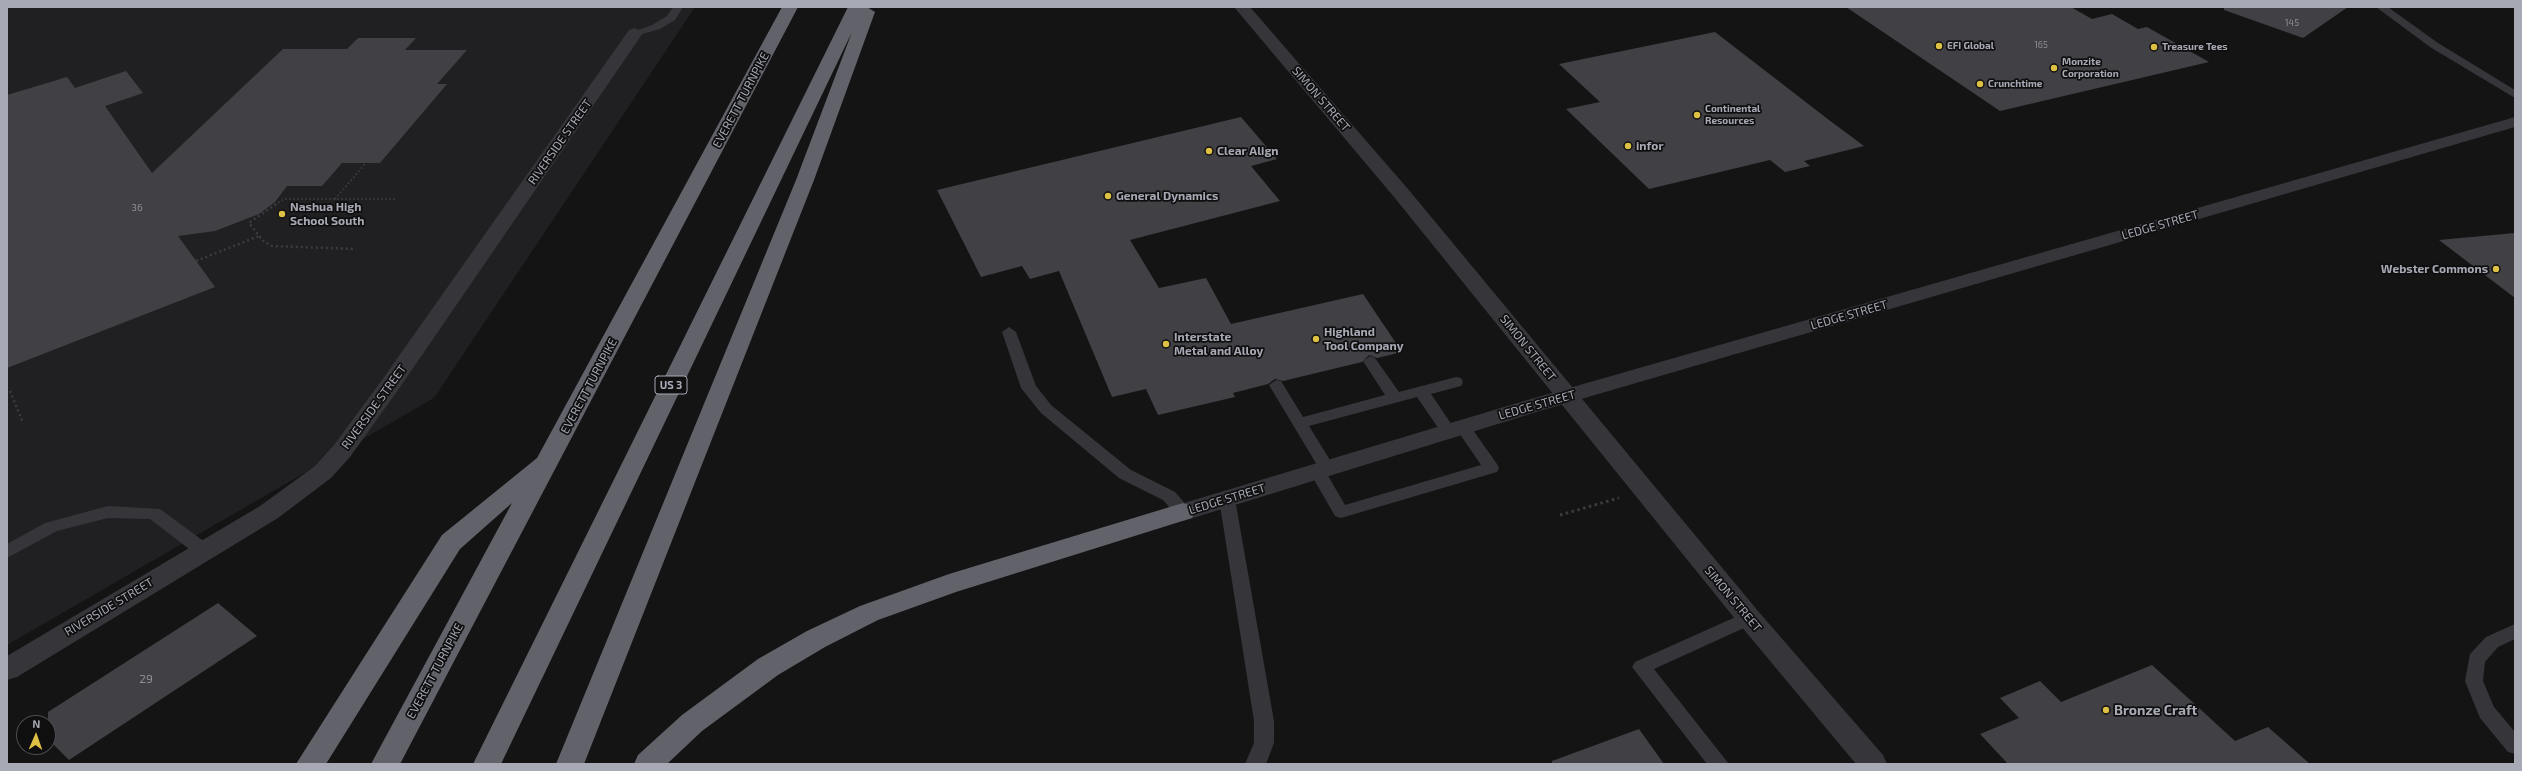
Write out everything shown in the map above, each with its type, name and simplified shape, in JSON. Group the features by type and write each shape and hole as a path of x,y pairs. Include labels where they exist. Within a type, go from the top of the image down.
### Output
{"highway":[{"name":"EVERETT TURNPIKE","path":"385,764 790,7"},
{"name":"US 3","path":"487,764 856,7"},
{"path":"570,764 806,180 869,7"},
{"path":"310,764 451,542 551,456"},
{"path":"648,764 692,723 768,667 816,639 869,613 949,584 1183,512"}],"street":[{"name":"SIMON STREET","path":"1242,7 1401,193 1749,618 1873,764"},
{"name":"RIVERSIDE STREET","path":"7,669 298,493 323,472 342,451 489,244 635,33"},
{"name":"LEDGE STREET","path":"1183,512 1567,396 2515,122"}],"lane":[{"path":"635,33 656,27 671,18 678,7"},
{"path":"2381,7 2434,45 2515,95"},
{"path":"1009,332 1029,388 1046,409 1125,474 1169,496 1183,512"},
{"path":"1370,361 1395,398"},
{"path":"1300,423 1456,382"},
{"path":"1276,385 1300,423 1341,512 1491,468 1421,391"},
{"path":"1227,499 1264,721 1264,743 1258,759"},
{"path":"7,552 51,527 80,518 115,512 154,513 202,550"},
{"path":"1719,764 1641,667 1749,618"},
{"path":"2515,631 2492,642 2476,658 2474,681 2487,712 2515,746"}],"path":[{"path":"335,199 366,163"},
{"path":"356,249 279,247 264,242 249,223 284,199 397,199"},
{"path":"196,260 259,236"},
{"path":"10,391 23,423"},
{"path":"1560,515 1644,490"}],"shaded area":[{"name":"Nashua High School South","path":"7,7 695,7 434,398 7,645"}],"building":[{"path":"1846,7 2071,7 2092,19 2112,14 2138,29 2147,27 2209,62 2000,111"},
{"path":"2224,7 2348,7 2303,38 2224,10"},
{"name":"Continental Resources","path":"1715,32 1864,146 1804,161 1810,166 1785,172 1770,160 1649,189 1566,109 1600,102 1559,64"},
{"name":"Nashua High School South","path":"358,38 416,38 405,50 467,50 437,84 447,84 380,163 342,163 322,186 287,186 275,202 259,214 215,231 178,236 215,287 7,368 7,95 67,77 75,88 126,71 143,93 105,106 152,173 283,49 347,49"},
{"path":"1241,117 1277,159 1251,166 1280,201 1130,240 1159,288 1206,278 1231,324 1363,294 1402,352 1377,358 1369,355 1362,362 1283,381 1275,379 1268,384 1233,393 1235,397 1158,415 1146,389 1112,397 1059,271 1030,279 1022,266 981,277 937,190"},
{"name":"Webster Commons","path":"2515,233 2515,298 2439,240"},
{"path":"218,603 257,636 69,760 56,747 56,715 48,715 48,712"},
{"name":"Bronze Craft","path":"2152,665 2235,741 2268,727 2310,764 2008,764 1980,734 2019,718 2000,698 2040,681 2061,702"},
{"path":"1639,729 1664,764 1552,764 1552,761"}],"place":[{"name":"EFI Global","path":"1939,46"},
{"name":"Treasure Tees","path":"2154,47"},
{"name":"Monzite Corporation","path":"2054,68"},
{"name":"Crunchtime","path":"1980,84"},
{"name":"Continental Resources","path":"1697,115"},
{"name":"infor","path":"1628,146"},
{"name":"Clear Align","path":"1209,151"},
{"name":"General Dynamics","path":"1108,196"},
{"name":"Nashua High School South","path":"282,214"},
{"name":"Webster Commons","path":"2496,269"},
{"name":"Highland Tool Company","path":"1316,339"},
{"name":"Interstate Metal and Alloy","path":"1166,344"},
{"name":"Bronze Craft","path":"2106,710"}]}
